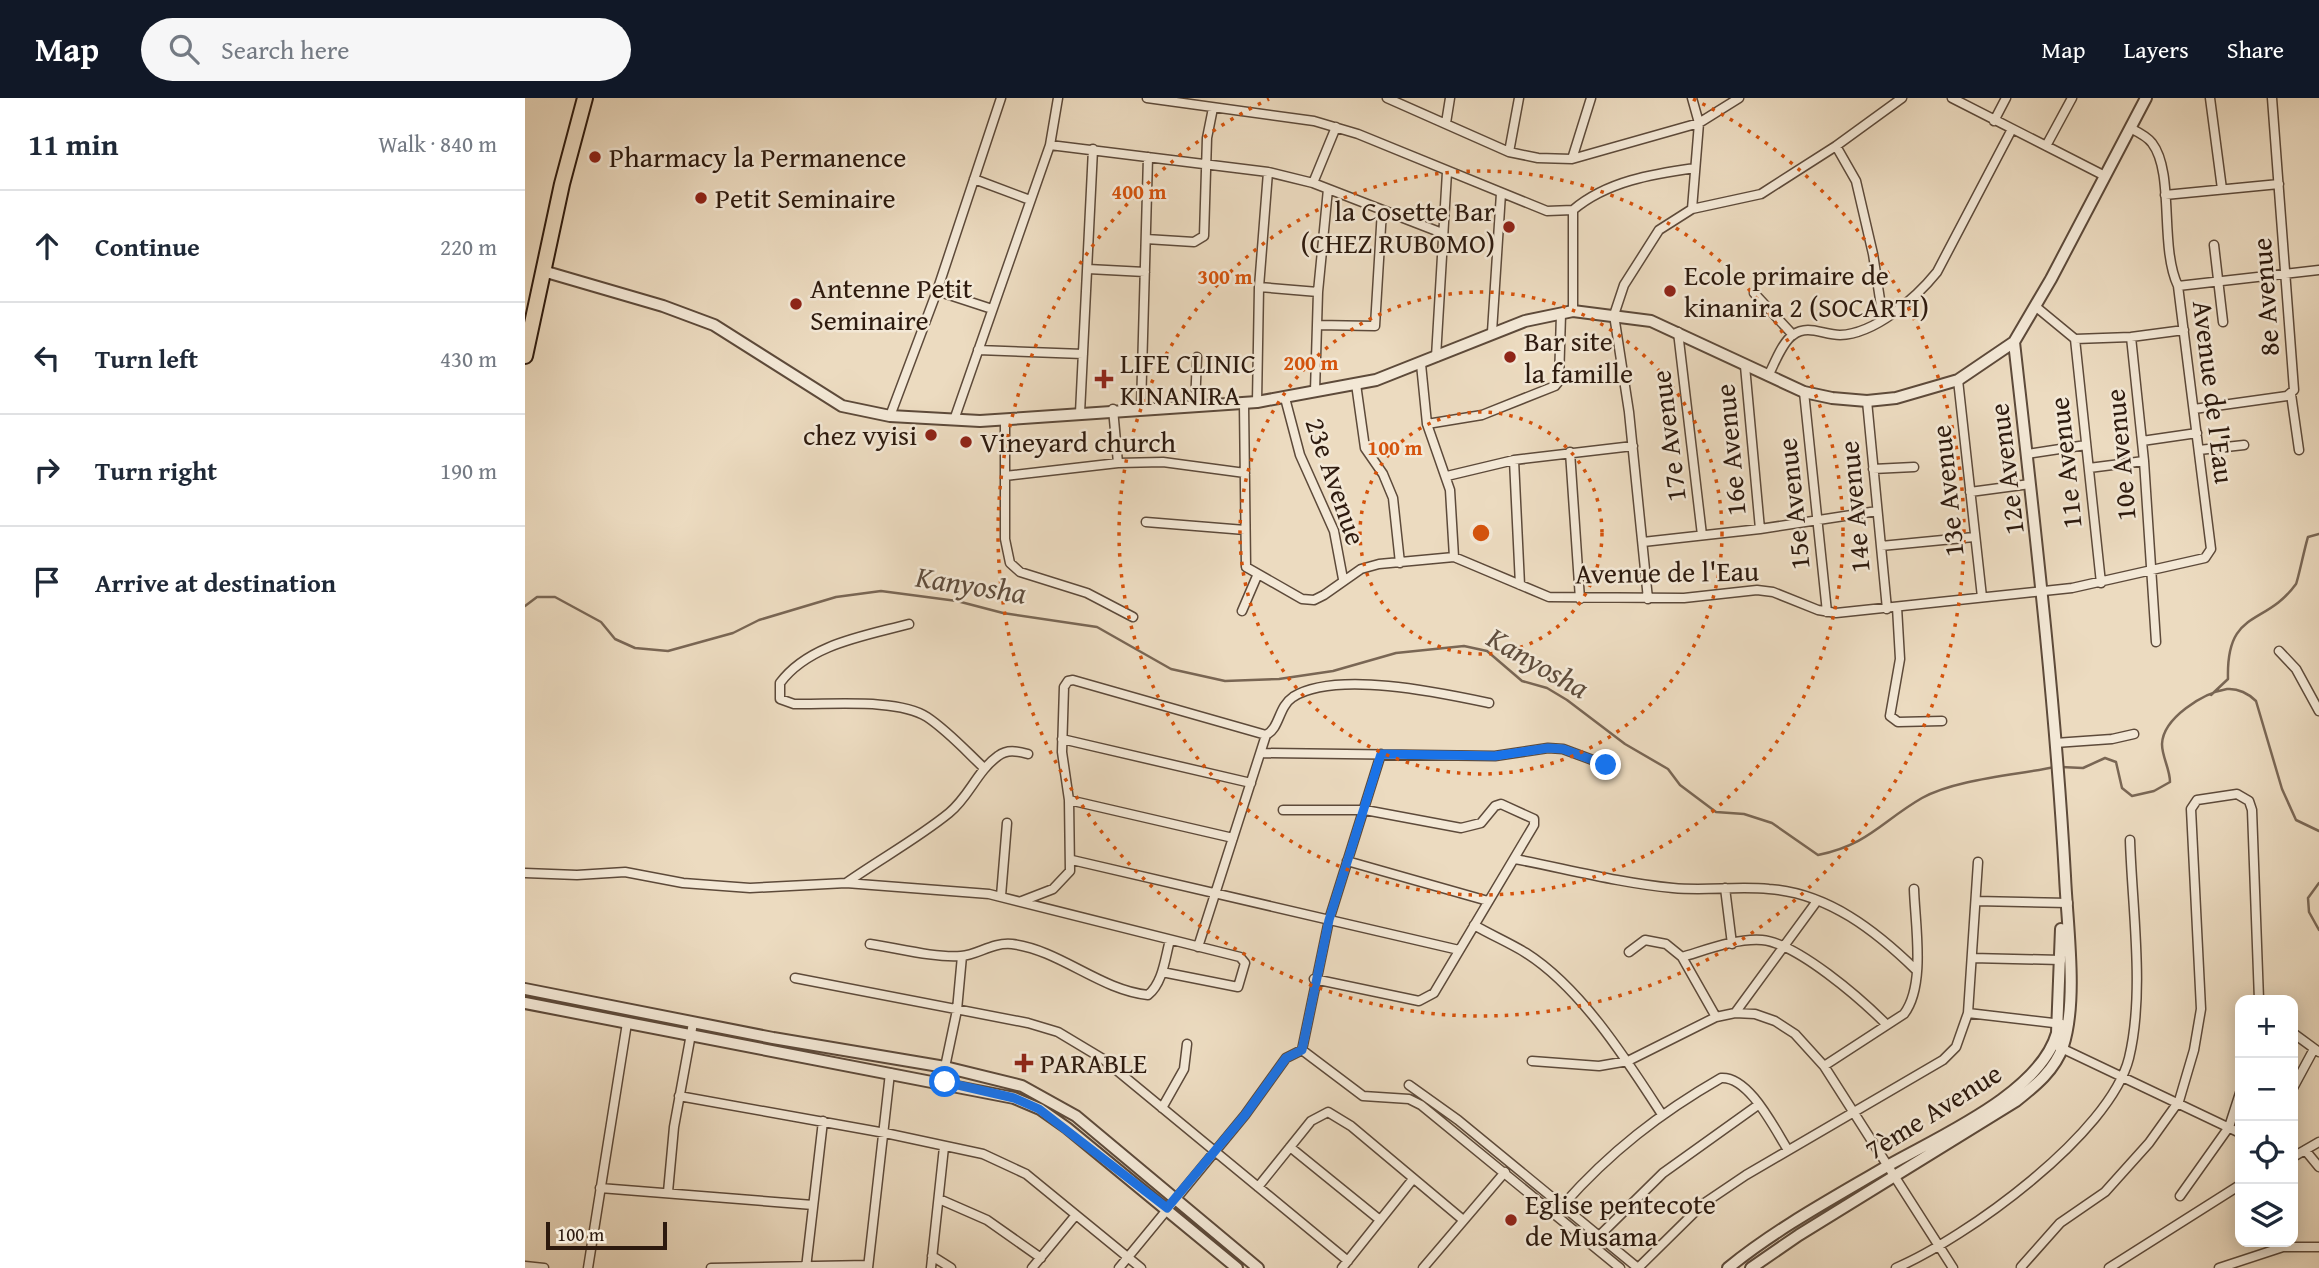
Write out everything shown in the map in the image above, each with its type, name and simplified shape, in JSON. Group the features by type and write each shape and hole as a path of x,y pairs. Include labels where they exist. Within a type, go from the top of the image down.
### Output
{"highway":[{"path":"525,356 527,331 585,98"}],"street":[{"path":"890,416 937,291 1001,98"},
{"path":"954,420 1050,145 1058,98"},
{"path":"1147,98 1314,121 1336,127 1546,211 1573,209 1612,187 1648,175 1695,168"},
{"path":"1387,98 1509,152 1538,158 1572,159 1699,123 1739,98"},
{"path":"1446,123 1450,98"},
{"path":"1509,152 1519,98"},
{"path":"1572,159 1591,98"},
{"path":"1692,98 1699,123 1692,209"},
{"path":"1648,599 1633,446 1614,315 1624,285 1659,230 1692,209 1761,194 1836,146 1890,102 1902,98"},
{"path":"1952,98 2105,176"},
{"path":"1993,121 2006,98"},
{"path":"2046,146 2072,98"},
{"path":"543,271 663,306 714,325 842,406 890,416 954,420 1005,419 1141,408 1244,404 1285,398 1356,384 1421,364 1492,332 1525,321 1573,312 1651,321 1678,331 1745,366 1804,392 1867,401 1918,393 1958,380 2014,342 2146,98"},
{"path":"2210,98 2222,189"},
{"name":"8e Avenue","path":"2194,409 2291,394 2293,373 2272,98"},
{"path":"1146,239 1193,242 1204,236 1207,138 1213,108"},
{"path":"1313,183 1336,127"},
{"name":"Avenue de l'Eau","path":"1257,576 1302,599 1314,600 1361,569 1454,557 1549,597 1648,599 1712,596 1757,590 1773,592 1827,612 1887,609 2101,583 2205,558 2211,553 2178,286 2167,256 2165,195 2154,145 2130,128"},
{"path":"1768,376 1793,335 1814,330 1841,335 1883,319 1907,304 1937,272 2012,129"},
{"path":"1050,145 1268,172 1313,183 1442,233"},
{"path":"1836,146 1856,181 1873,254 1883,319"},
{"path":"1080,413 1093,149"},
{"path":"1141,408 1149,158"},
{"path":"1257,402 1259,287 1268,172"},
{"path":"1436,357 1447,172"},
{"path":"974,179 1030,200"},
{"path":"2165,195 2279,184"},
{"path":"1315,391 1318,292 1328,189"},
{"path":"1492,332 1501,193"},
{"path":"1573,209 1573,312"},
{"path":"1317,325 1375,326 1382,210"},
{"path":"2214,245 2223,322"},
{"path":"1088,269 1145,272"},
{"path":"2178,286 2319,270"},
{"path":"1259,287 1318,292"},
{"path":"937,291 992,309"},
{"path":"1754,293 1793,335"},
{"path":"2035,306 2075,339 2131,337 2184,330"},
{"path":"1427,424 1482,415 1555,386 1559,381 1561,314"},
{"name":"17e Avenue","path":"1678,331 1702,535"},
{"name":"10e Avenue","path":"2131,337 2153,569 2155,642"},
{"name":"11e Avenue","path":"2075,339 2101,583"},
{"name":"12e Avenue","path":"2014,342 2043,590 2056,744"},
{"path":"978,350 1083,354"},
{"path":"1195,406 1197,357"},
{"path":"1421,364 1427,424 1447,475 1454,557"},
{"name":"16e Avenue","path":"1745,366 1760,529"},
{"name":"13e Avenue","path":"1958,380 1982,597"},
{"path":"1356,384 1365,448 1383,474 1393,498 1400,562"},
{"name":"15e Avenue","path":"1804,392 1827,612"},
{"path":"2291,394 2299,450"},
{"name":"23e Avenue","path":"1285,398 1300,455 1335,531 1343,579"},
{"name":"14e Avenue","path":"1867,401 1887,609"},
{"path":"1242,611 1257,576 1246,567 1244,404"},
{"path":"1113,410 1118,463"},
{"path":"1005,419 1005,538 1010,562 1020,572 1087,593 1133,617"},
{"path":"2142,441 2197,433"},
{"path":"2027,454 2086,445"},
{"path":"2199,450 2244,445"},
{"path":"1447,475 1514,460 1633,446"},
{"path":"1570,452 1580,599"},
{"path":"1514,460 1520,585"},
{"path":"2089,468 2144,461"},
{"path":"1005,476 1118,463 1163,462 1245,473"},
{"path":"1874,469 1914,467"},
{"path":"1970,492 2030,484"},
{"path":"1643,542 1760,529 1878,511"},
{"path":"1146,522 1245,530"},
{"path":"1881,546 1974,537"},
{"path":"1897,607 1900,659 1890,716 1898,722 1942,722"},
{"path":"909,624 826,648 798,663 780,683 780,699 794,704 896,707 915,711 940,727 984,768"},
{"path":"2279,651 2301,676 2319,710"},
{"path":"1022,901 1053,889 1070,871 1072,860 1069,800 1062,739 1064,687 1068,681 1073,680 1266,735"},
{"path":"1198,947 1266,735 1273,731 1282,707 1293,697 1309,691 1367,684 1429,690 1489,703"},
{"path":"2056,744 2112,739 2134,734"},
{"path":"1062,739 1251,783"},
{"name":"7ème Avenue","path":"1728,1268 1773,1236 2016,1101 2038,1084 2058,1047 2063,1024 2065,888 2056,744"},
{"path":"1262,753 1495,756 1548,748 1563,749 1606,765"},
{"path":"846,883 950,812 968,794 984,768 1009,751 1028,754"},
{"path":"1302,1050 1314,979 1329,920 1381,754"},
{"path":"2021,1268 2060,1223 2105,1192 2128,1168 2179,1101 2189,1069 2201,1009 2191,809 2197,800 2237,794 2249,801 2252,810 2259,995"},
{"path":"1069,800 1233,838"},
{"path":"1283,810 1365,810 1461,828 1473,827 1481,823 1495,806 1507,805 1534,819 1534,825 1515,859 1434,993 1419,1001 1314,979"},
{"path":"1000,895 1007,823"},
{"path":"1896,1268 1937,1245 2029,1183 2089,1123 2123,1077 2130,1056 2135,996 2130,840"},
{"path":"1515,859 1671,888 1770,889 1817,901 1864,925 1916,970"},
{"path":"1072,860 1458,950"},
{"path":"1347,860 1488,901"},
{"path":"1409,1085 1563,1205 1638,1268 1703,1205 1788,1150 1943,1060 1956,1047 1968,1013 1978,862"},
{"path":"525,873 577,875 625,872 683,883 750,888 846,883 1000,895 1244,959 1238,987 1162,972"},
{"path":"1725,888 1732,944"},
{"path":"1824,1066 1910,1006 1915,994 1916,970 1914,889"},
{"path":"1735,1013 1817,901"},
{"path":"1976,901 2065,903"},
{"name":"7ème Avenue","path":"2063,1024 2061,960 2065,903"},
{"path":"1474,925 1527,954 1551,972 1628,1061 1661,1113"},
{"path":"870,944 962,956 980,948 1011,944 1031,948 1137,994 1148,995 1154,990 1162,972 1170,940"},
{"path":"1629,952 1637,943 1655,940 1666,944 1682,957 1716,1017"},
{"path":"1682,957 1760,940 1784,948 1826,972 1886,1024"},
{"path":"945,1067 957,1010 962,956"},
{"path":"1972,958 2061,960"},
{"path":"795,978 1028,1023 1058,1032 1103,1059 1215,1150 1345,1264 1413,1179"},
{"path":"525,989 693,1023 945,1067 1011,1083 1045,1096 1076,1116 1237,1268"},
{"path":"525,1003 985,1090 1039,1109 1258,1268"},
{"path":"1532,1061 1584,1066 1628,1061 1716,1017 1735,1013 1755,1014 1775,1021 1795,1034 1824,1066 1953,1268"},
{"path":"1968,1013 2063,1024"},
{"path":"588,1268 627,1023"},
{"path":"668,1192 679,1096 693,1023"},
{"path":"2298,1036 2317,1050 2298,1080"},
{"path":"1162,1108 1184,1069 1187,1044"},
{"path":"2058,1047 2179,1101 2235,1130"},
{"path":"1119,1268 1245,1115 1286,1058 1302,1050"},
{"path":"1302,1050 1363,1096 1409,1099 1421,1105 1620,1268"},
{"path":"711,1268 868,1266 890,1073"},
{"path":"1563,1205 1593,1171 1661,1113 1721,1078 1736,1080 1758,1105 1788,1150"},
{"path":"679,1096 823,1121 983,1154 1011,1165 1141,1268"},
{"path":"1599,1236 1663,1173 1758,1105"},
{"path":"2180,1196 2229,1127 2235,1108"},
{"path":"1258,1187 1311,1121 1328,1112 1351,1126 1462,1219"},
{"path":"806,1267 823,1121"},
{"path":"2298,1154 2319,1142"},
{"path":"932,1268 944,1147"},
{"path":"1290,1147 1380,1220"},
{"path":"2305,1150 2319,1167"},
{"path":"1423,1268 1462,1219 1512,1165"},
{"name":"7ème Avenue","path":"1751,1268 1891,1171"},
{"path":"600,1188 813,1205"},
{"path":"2109,1268 2235,1188"},
{"path":"939,1199 987,1220 1041,1258"},
{"path":"1033,1268 1075,1216"},
{"path":"2219,1268 2283,1247 2319,1247"},
{"path":"932,1256 951,1268"},
{"path":"526,1267 544,1268"}],"waterway":[{"path":"2211,695 2228,679 2229,656 2233,640 2240,629 2284,598 2296,584 2308,537 2319,534"},
{"name":"Kanyosha","path":"525,606 537,597 555,597 601,622 615,639 635,648 668,651 733,633 759,620 836,597 881,591 957,601 1003,613 1097,627 1171,669 1225,681 1279,679 1333,671 1396,653 1464,646 1487,651 1522,681 1547,688 1567,700 1625,744 1668,769 1680,785 1716,812 1744,814 1772,823 1818,855 1862,839 1922,798 1952,786 2055,767"},
{"name":"Kanyosha","path":"2061,767 2083,768 2105,758 2116,762 2122,788 2132,796 2154,791 2170,782 2162,744 2169,725 2196,701 2217,691 2235,689 2256,701 2282,789 2296,820 2319,831"},
{"name":"Kanyosha","path":"2319,883 2308,898 2309,912 2319,930"}],"place":[{"name":"Pharmacy la Permanence","path":"595,157"},
{"name":"Petit Seminaire","path":"701,198"},
{"name":"la Cosette Bar (CHEZ RUBOMO)","path":"1509,227"},
{"name":"Ecole primaire de kinanira 2 (SOCARTI)","path":"1670,291"},
{"name":"Antenne Petit Seminaire","path":"796,304"},
{"name":"Bar site la famille","path":"1510,357"},
{"name":"LIFE CLINIC KINANIRA","path":"1104,379"},
{"name":"chez vyisi","path":"931,435"},
{"name":"Vineyard church","path":"966,442"},
{"name":"PARABLE","path":"1024,1063"},
{"name":"Eglise pentecote de Musama","path":"1511,1220"}],"route":[{"path":"945,1082 1014,1098 1039,1109 1067,1128 1167,1208 1245,1115 1286,1058 1293,1052 1302,1050 1314,979 1329,920 1381,754 1495,756 1548,748 1563,749 1606,765"}]}
